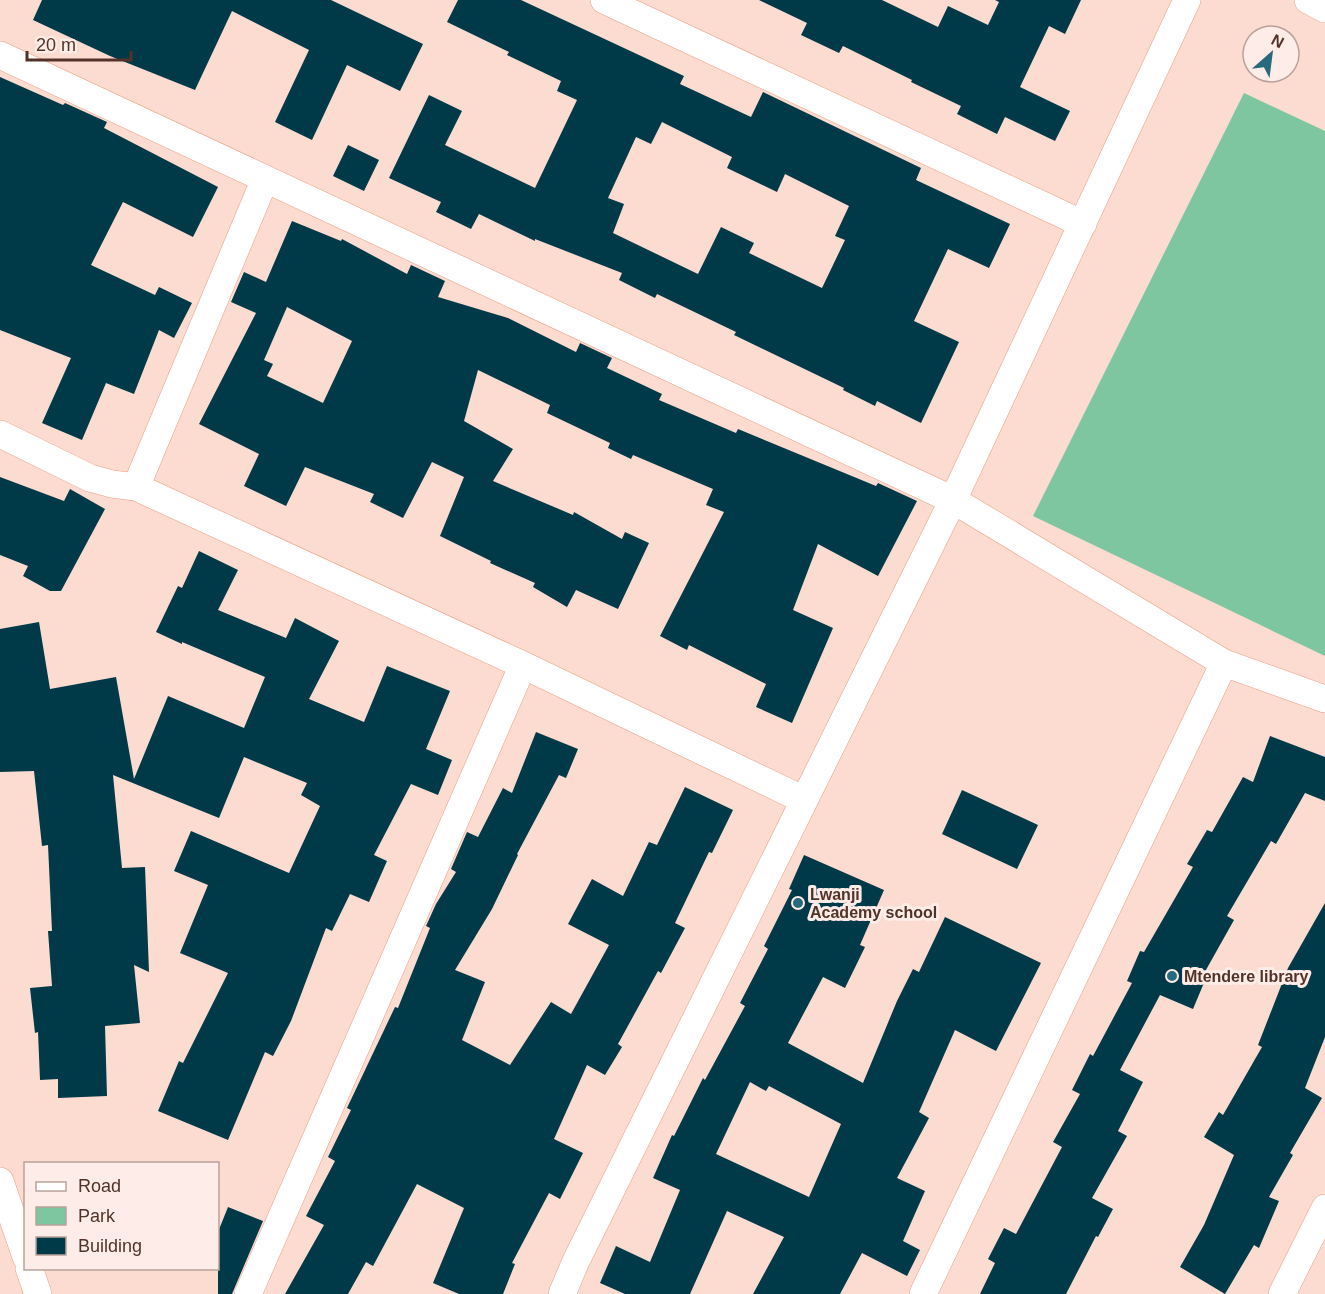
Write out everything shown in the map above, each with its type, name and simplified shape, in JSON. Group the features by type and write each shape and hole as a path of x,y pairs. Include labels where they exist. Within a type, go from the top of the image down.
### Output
{"street":[{"path":"604,0 1083,224"},
{"path":"562,1294 576,1261 953,500 1187,0"},
{"path":"1308,0 1325,9"},
{"path":"0,55 953,500 1224,663 1325,699"},
{"path":"136,487 265,179"},
{"path":"0,434 90,478 136,487 523,665 804,800"},
{"path":"923,1294 1224,663"},
{"path":"248,1294 523,665"},
{"path":"0,1181 15,1250"},
{"path":"1282,1294 1325,1208"},
{"path":"29,1270 38,1294"}],"green space":[{"path":"1244,93 1325,131 1325,656 1033,516"}],"building":[{"path":"42,0 331,0 423,44 400,91 347,65 312,140 275,122 309,50 232,11 195,90 110,56 33,20"},
{"path":"458,0 521,0 684,76 680,84 751,117 763,92 921,168 916,180 1010,224 989,268 948,249 914,321 959,342 921,423 877,401 875,406 843,390 844,388 734,335 736,332 657,294 655,298 619,280 622,273 535,239 535,241 479,214 471,229 436,212 441,202 389,178 429,95 462,111 445,145 535,188 577,100 557,91 561,81 507,55 509,52 447,22","holes":["662,122 732,157 727,168 777,192 785,174 849,206 835,236 845,240 822,288 749,253 754,243 721,227 698,274 613,233 624,204 608,198 636,137 651,144"]},
{"path":"759,0 882,0 938,27 948,6 988,25 999,2 995,0 1081,0 1065,34 1049,26 1020,87 1070,111 1055,141 1005,117 997,134 957,114 961,106 911,82 912,80 843,46 839,53 801,35 807,23"},
{"path":"0,77 107,122 104,128 218,187 193,237 123,202 91,265 155,295 159,287 192,303 174,338 159,330 134,394 106,383 82,440 42,423 71,358 0,330"},
{"path":"348,145 379,160 364,191 333,176"},
{"path":"292,221 341,241 342,239 407,274 411,265 445,281 438,297 508,318 576,352 580,343 612,358 607,368 662,394 659,400 736,433 738,429 876,486 878,483 917,501 878,576 818,544 793,610 833,628 792,723 756,707 766,684 689,645 687,650 660,636 724,512 706,505 713,489 633,455 631,459 608,448 610,443 547,413 550,405 478,370 464,421 513,449 493,481 573,515 574,512 622,539 625,532 649,543 618,609 576,590 567,607 533,587 535,583 490,563 491,561 440,536 464,477 432,462 403,518 370,502 374,494 305,467 286,506 244,486 259,454 199,424 256,313 231,302 244,272 266,282","holes":["287,307 352,341 323,403 267,376 273,364 264,360"]},
{"path":"0,477 64,501 70,489 105,509 61,591 50,591 23,576 28,566 0,555"},
{"path":"199,551 238,570 218,610 286,638 295,618 339,641 309,699 364,722 387,666 450,691 426,749 452,760 438,795 411,784 374,855 387,861 369,902 350,894 332,931 326,928 291,1021 273,1056 265,1052 228,1140 158,1111 179,1061 183,1063 228,973 180,953 208,885 174,871 191,831 289,873 320,806 301,795 307,783 244,757 219,818 113,775 122,868 145,867 149,972 134,965 140,1023 105,1026 107,1096 58,1098 58,1079 40,1080 38,1032 35,1033 30,988 52,986 48,931 52,931 48,845 42,846 34,771 0,772 0,629 39,622 50,689 116,677 134,779 168,696 244,728 265,677 156,632 178,586 182,588"},
{"path":"536,732 578,749 566,778 559,775 517,854 492,909 455,970 485,982 462,1040 510,1065 551,1002 571,1014 609,945 568,924 592,879 623,896 649,842 657,845 685,787 733,810 712,853 709,852 675,923 685,928 661,973 658,971 618,1044 622,1047 605,1075 587,1065 554,1139 583,1153 560,1199 549,1193 512,1263 515,1264 503,1294 459,1294 433,1283 464,1208 417,1184 373,1266 366,1262 348,1294 285,1294 324,1225 306,1216 335,1161 328,1157 351,1110 347,1108 395,1007 398,1008 430,928 426,926 436,904 456,872 451,869 467,832 478,837 503,788 512,793"},
{"path":"1270,736 1325,757 1325,801 1305,793 1276,844 1271,841 1227,916 1234,920 1202,977 1206,978 1193,1009 1160,995 1120,1070 1143,1082 1118,1131 1127,1136 1092,1198 1113,1209 1098,1237 1096,1236 1066,1294 980,1294 995,1263 988,1259 1004,1228 1016,1234 1062,1147 1053,1142 1080,1094 1072,1090 1090,1054 1093,1056 1132,983 1127,981 1140,951 1144,952 1193,867 1187,864 1207,830 1212,832 1243,777 1253,782"},
{"path":"962,790 1038,825 1017,869 942,834"},
{"path":"804,855 884,890 860,945 865,947 845,988 823,977 788,1043 863,1083 897,1001 913,969 919,972 945,917 1041,963 996,1051 955,1030 919,1112 929,1118 897,1178 925,1191 903,1241 920,1250 907,1276 862,1253 840,1294 753,1294 784,1237 727,1211 690,1294 625,1294 600,1283 616,1246 650,1262 680,1190 653,1178 672,1135 674,1136 703,1078 705,1080 745,1006 740,1003 768,949 764,946 792,890 789,889","holes":["750,1082 766,1091 769,1086 841,1124 809,1197 716,1154"]},
{"path":"1325,903 1325,1037 1305,1088 1322,1098 1290,1153 1293,1155 1269,1197 1279,1201 1259,1248 1254,1245 1225,1294 1180,1267 1204,1225 1234,1155 1204,1137 1219,1112 1223,1115 1262,1047 1258,1045 1288,968"},
{"path":"228,1207 263,1221 232,1294 218,1294 219,1230"}],"place":[{"name":"Lwanji Academy school","path":"798,903"},
{"name":"Mtendere library","path":"1172,976"}]}
